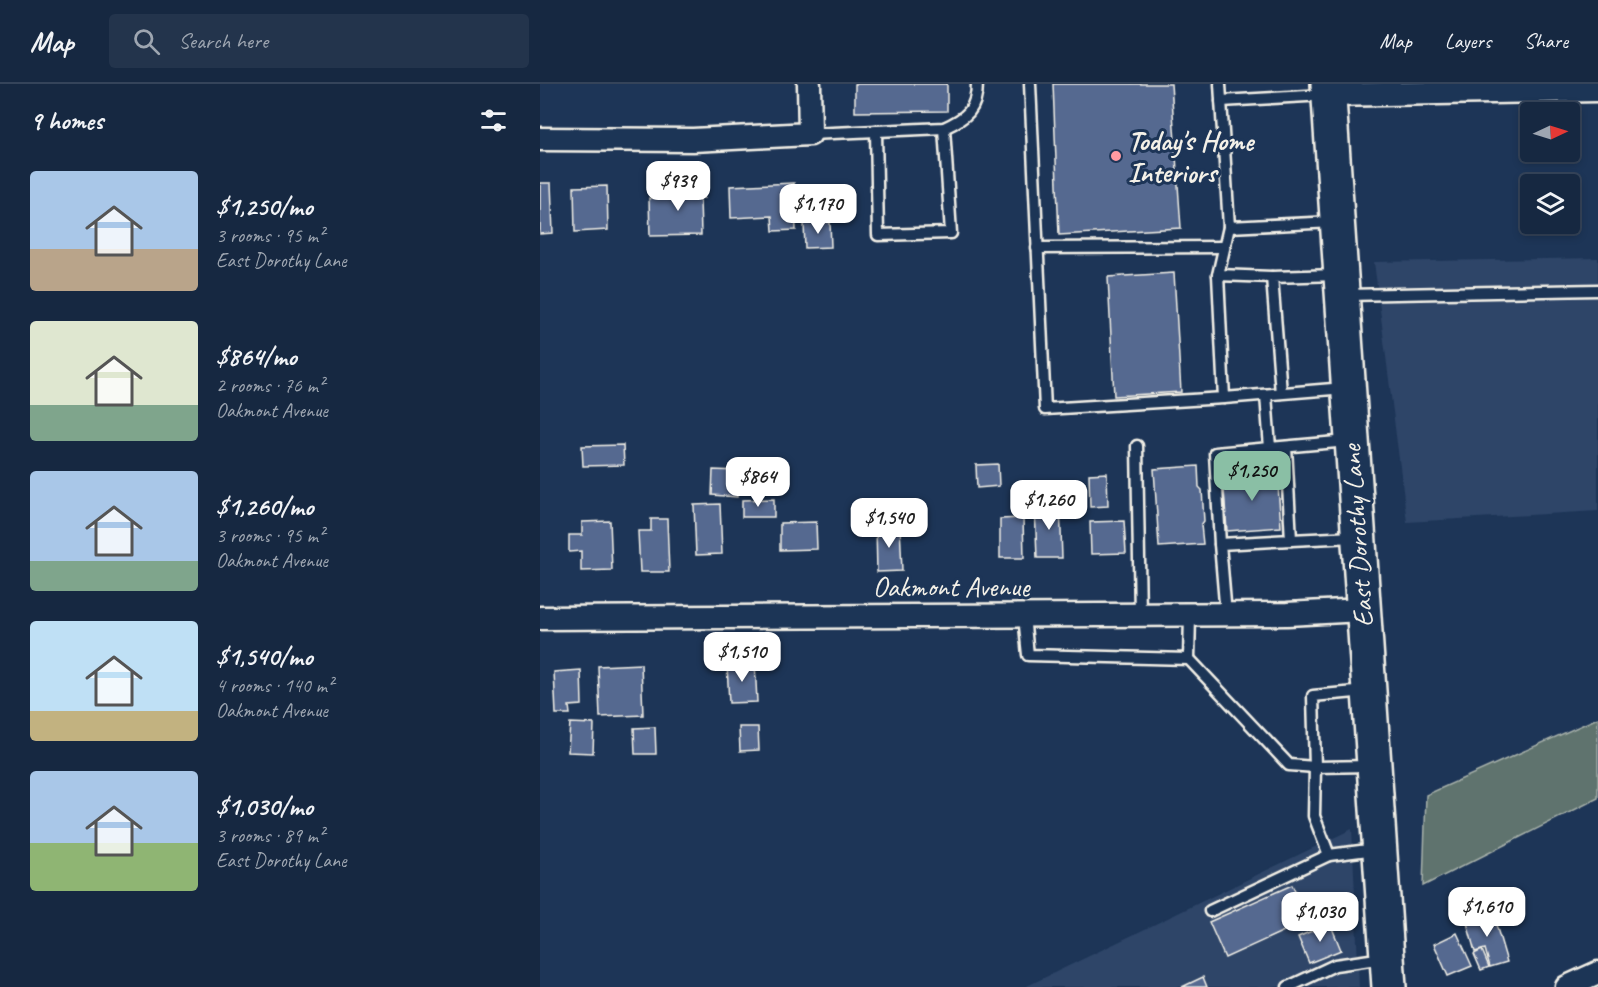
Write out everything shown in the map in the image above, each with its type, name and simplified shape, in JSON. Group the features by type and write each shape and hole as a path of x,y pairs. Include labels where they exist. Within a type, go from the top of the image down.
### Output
{"main road":[{"name":"East Dorothy Lane","path":"1328,89 1388,972"}],"street":[{"path":"540,140 693,140 810,134 809,84"},
{"path":"1328,89 1598,90"},
{"name":"Oakmont Avenue","path":"540,618 1226,615 1362,610"},
{"path":"1567,987 1598,973"}],"lane":[{"path":"810,134 944,128 964,119 977,98 977,84"},
{"path":"1030,84 1045,409 1348,388"},
{"path":"1220,84 1229,227 1218,275 1224,398"},
{"path":"1221,101 1328,89"},
{"path":"876,131 878,235 951,232 944,128"},
{"path":"1229,227 1337,222"},
{"path":"1037,249 1224,247"},
{"path":"1218,275 1272,277 1341,285 1598,290"},
{"path":"1272,277 1281,393"},
{"path":"1266,395 1270,448"},
{"path":"1226,615 1215,453 1351,441"},
{"path":"1137,446 1140,615"},
{"path":"1286,447 1291,540"},
{"path":"1220,544 1358,537"},
{"path":"1190,615 1189,659 1289,765 1374,766"},
{"path":"1024,616 1028,655 1189,659"},
{"path":"1329,855 1314,816 1313,696 1368,691"},
{"path":"1210,911 1329,855 1379,848"},
{"path":"1288,987 1335,965 1388,972"}],"shaded area":[{"path":"1598,258 1598,511 1407,522 1374,262"},
{"path":"1352,829 1359,987 1025,987"}],"green space":[{"path":"1598,718 1598,798 1423,886 1426,795"}],"building":[{"path":"855,84 947,84 947,111 855,112"},
{"name":"Today's Home Interiors","path":"1053,84 1171,84 1181,228 1059,235"},
{"path":"704,182 704,198 700,198 701,235 650,236 649,198 678,198 677,183"},
{"path":"540,183 551,183 553,233 540,234"},
{"path":"794,183 796,230 773,231 772,216 731,218 730,186"},
{"path":"607,186 608,230 575,232 574,187"},
{"path":"830,222 831,247 805,248 804,223"},
{"path":"1174,273 1181,392 1114,396 1108,277"},
{"path":"623,445 624,465 583,466 582,446"},
{"path":"998,464 999,486 977,488 976,465"},
{"path":"1198,466 1204,521 1201,525 1203,544 1159,547 1154,469"},
{"path":"713,470 738,471 737,497 712,495"},
{"path":"1277,472 1281,527 1227,531 1223,476"},
{"path":"1107,473 1108,506 1090,507 1089,474"},
{"path":"774,499 774,517 742,517 742,500"},
{"path":"720,504 722,554 696,555 694,505"},
{"path":"1060,504 1062,558 1037,558 1035,505"},
{"path":"1023,518 1024,558 1000,558 1000,519"},
{"path":"651,519 667,519 669,572 640,572 638,531 651,531"},
{"path":"610,521 612,570 581,571 581,551 569,552 569,535 582,535 582,522"},
{"path":"1124,521 1126,553 1091,554 1090,522"},
{"path":"816,522 817,549 780,550 780,523"},
{"path":"900,525 902,571 877,572 876,526"},
{"path":"755,662 757,702 729,703 727,664"},
{"path":"641,664 643,715 600,717 598,666"},
{"path":"581,670 582,705 569,706 570,714 556,714 554,672"},
{"path":"570,723 594,724 593,753 568,752"},
{"path":"655,727 656,754 635,754 634,728"},
{"path":"739,727 758,727 759,750 740,751"},
{"path":"1292,885 1308,920 1225,958 1209,922"},
{"path":"1492,911 1507,962 1490,967 1485,949 1475,952 1466,919"},
{"path":"1330,923 1341,950 1309,963 1298,937"},
{"path":"1457,933 1472,966 1448,976 1434,944"},
{"path":"1482,950 1489,967 1481,970 1474,954"},
{"path":"1203,977 1207,987 1182,987"}],"place":[{"name":"Today's Home Interiors","path":"1116,156"}]}
